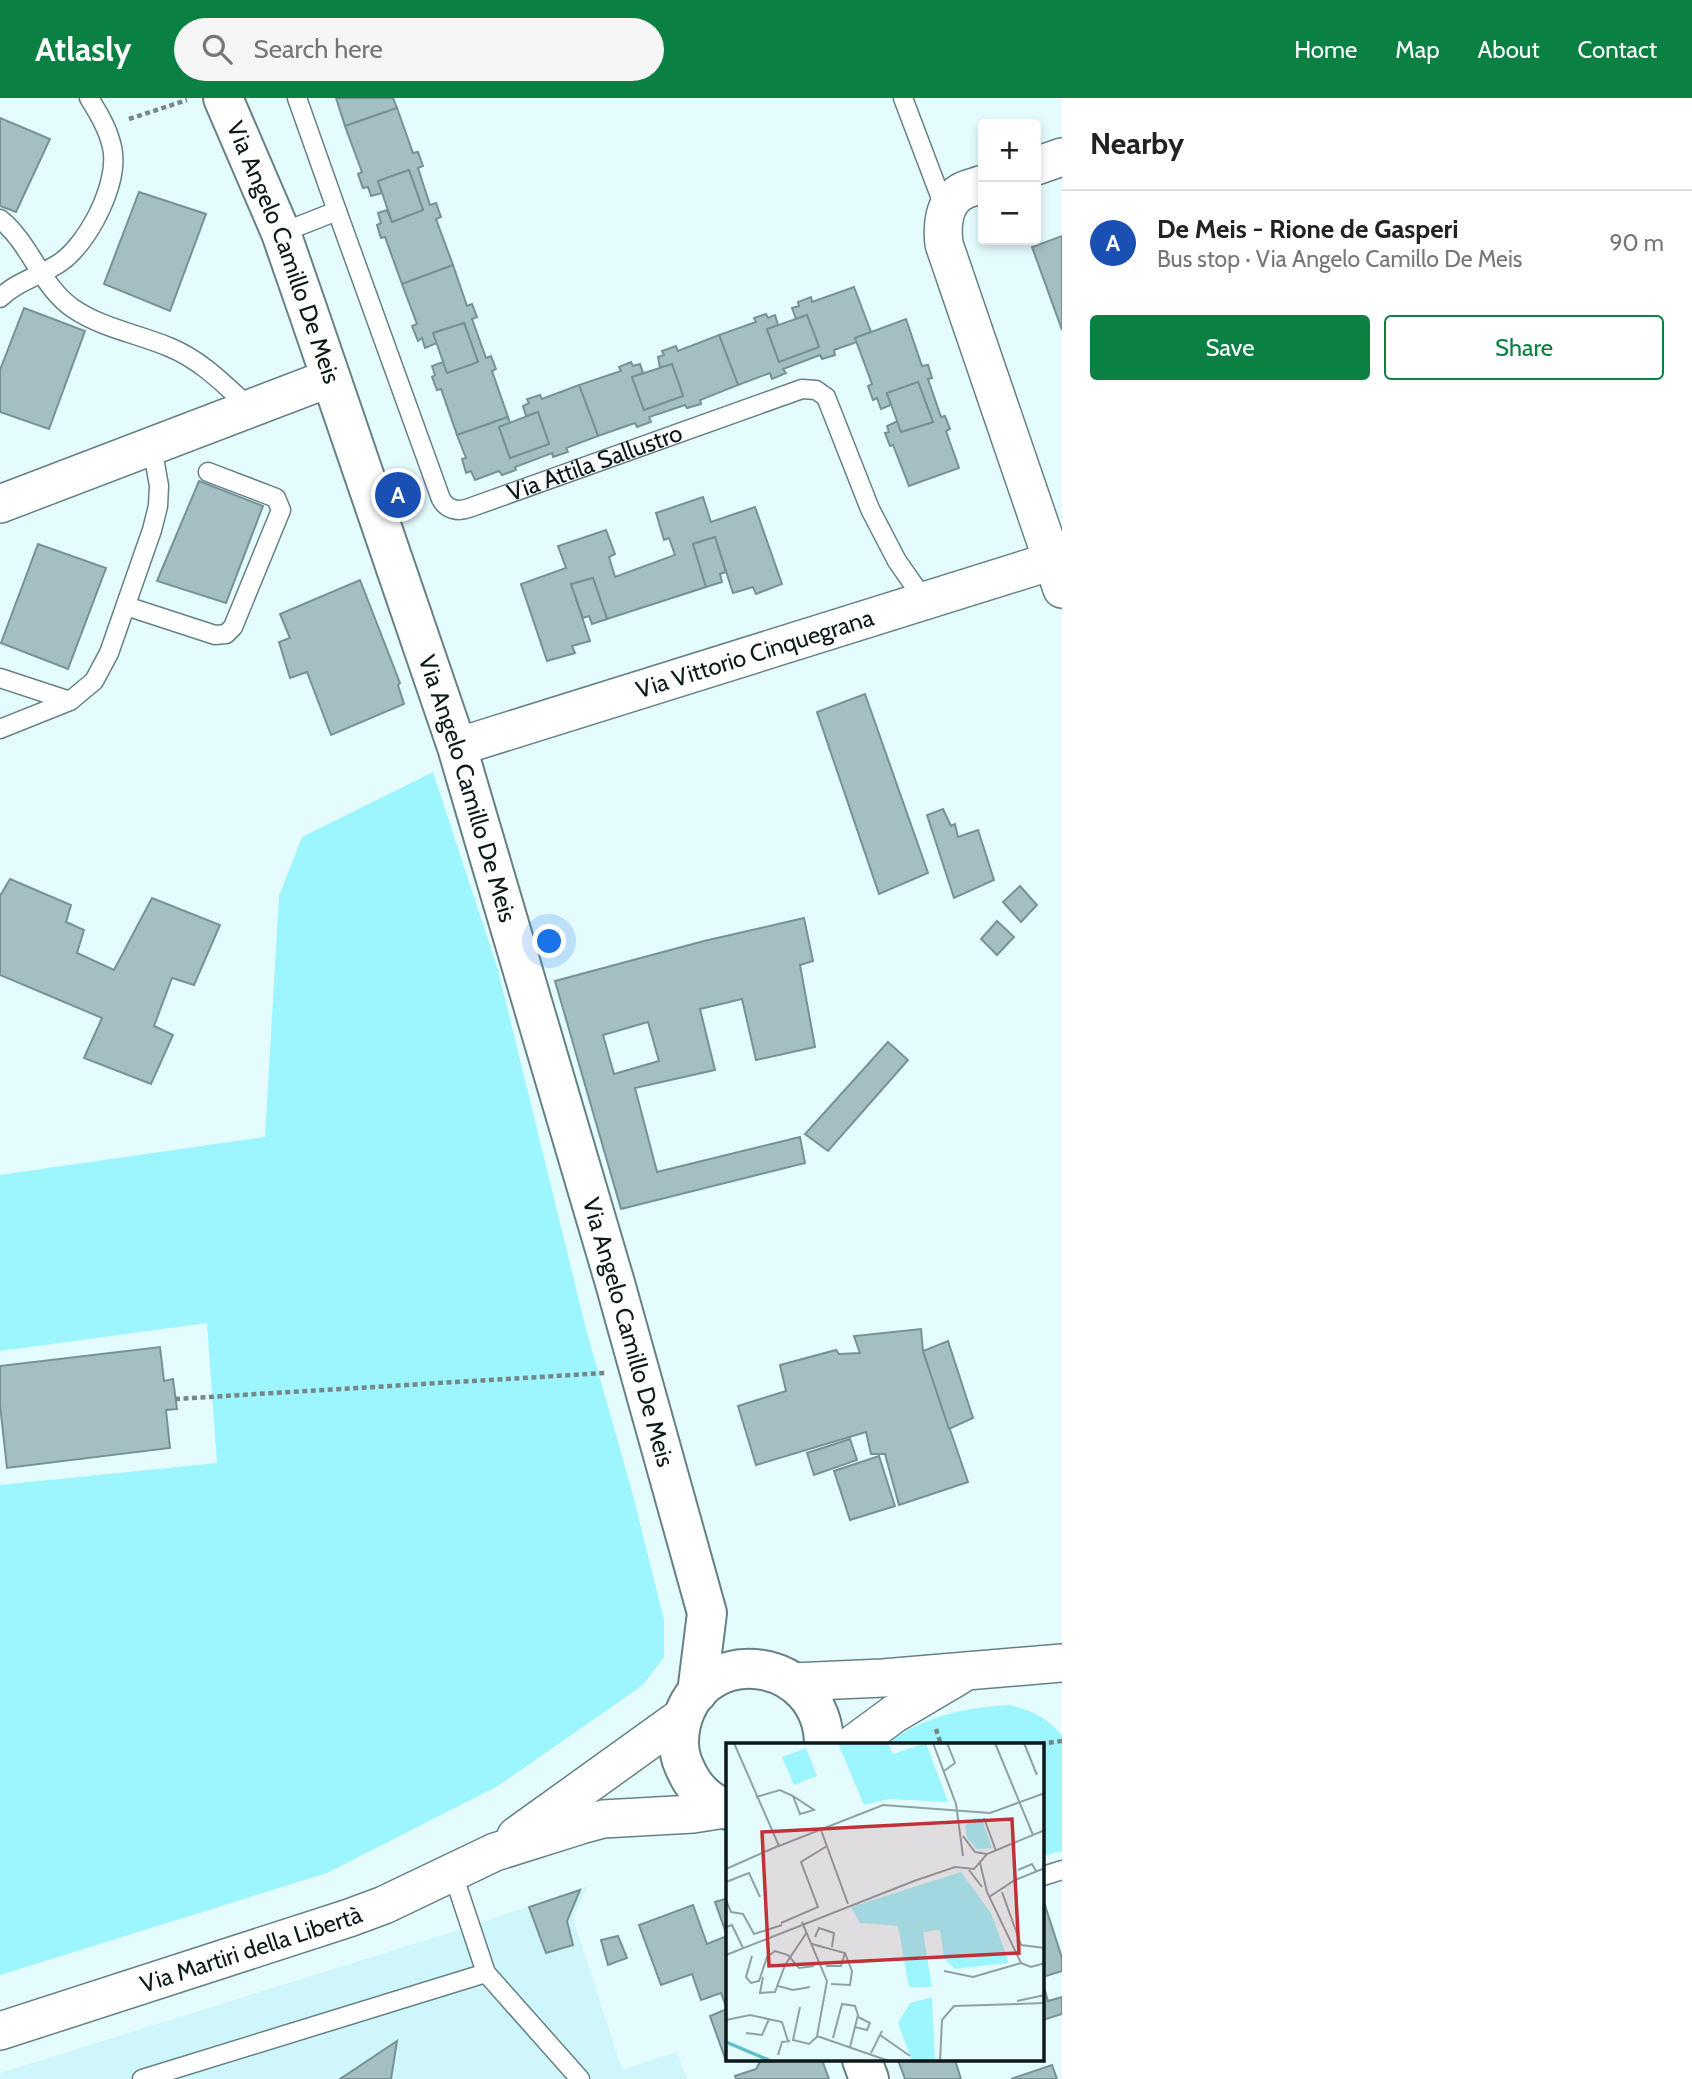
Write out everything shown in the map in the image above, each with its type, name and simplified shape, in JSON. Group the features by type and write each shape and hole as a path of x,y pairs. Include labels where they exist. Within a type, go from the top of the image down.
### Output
{"street":[{"name":"Via Angelo Camillo De Meis","path":"223,98 281,233 457,747 615,1283 707,1613 736,1647 782,1676 812,1700 822,1723 824,1743"},
{"path":"1041,164 1062,157"},
{"path":"978,186 960,192 946,212 942,226 944,244 1057,575"},
{"path":"0,504 330,378"},
{"name":"Via Vittorio Cinquegrana","path":"457,747 925,601 1057,575"},
{"name":"Via Angelo Camillo De Meis","path":"707,1613 690,1704 679,1745 687,1774 704,1797 726,1808"},
{"path":"690,1704 718,1676 744,1668 782,1676 967,1671 1062,1663"},
{"path":"855,1743 894,1714 967,1671"},
{"name":"Via Martiri della Libertà","path":"495,1852 690,1704"},
{"name":"Via Martiri della Libertà","path":"0,2031 372,1910 495,1852 603,1819 683,1815 726,1809"},
{"path":"863,2062 869,2079"}],"lane":[{"path":"0,298 8,290 60,263 78,248 92,228 112,171 113,150 104,122 89,98"},
{"name":"Via Attila Sallustro","path":"297,98 441,499 447,506 465,510 802,390 812,389 826,397 875,521 897,561 925,601"},
{"path":"903,98 946,212"},
{"path":"281,233 337,211"},
{"path":"0,219 19,237 41,272 73,309 97,322 189,356 210,371 249,407"},
{"path":"0,729 70,701 94,681 110,653 158,506 159,486 152,446"},
{"path":"126,606 215,635 226,634 233,627 281,510 276,498 208,472"},
{"path":"0,678 70,701"},
{"path":"452,1871 486,1973 580,2079"},
{"path":"1044,1876 1062,1871"},
{"path":"142,2079 486,1973"}],"path":[{"path":"154,111 182,102"},
{"path":"175,1399 609,1373"},
{"path":"1044,1743 1062,1741"}],"shaded area":[{"path":"433,772 498,970 586,1329 633,1495 664,1620 664,1657 643,1685 498,1786 327,1873 0,1975 0,1485 217,1463 207,1323 0,1351 0,1175 265,1137 279,896 302,837"},
{"path":"1009,1705 1025,1709 1050,1723 1062,1735 1062,1851 1044,1856 1044,1743 888,1743 929,1720 975,1708"},
{"path":"588,1886 573,1918 622,2070 677,2052 687,2079 0,2079 0,2073 471,1926"}],"building":[{"path":"336,98 393,98 397,108 345,126"},
{"path":"397,108 413,153 418,152 423,166 418,168 430,205 436,203 441,217 436,219 453,265 402,284 385,237 381,238 377,225 381,223 378,213 387,210 392,222 423,210 409,170 378,181 382,193 371,196 368,187 363,188 358,174 362,172 345,126"},
{"path":"0,118 50,139 16,212 0,206"},
{"path":"409,170 423,210 392,222 378,181"},
{"path":"139,192 206,214 170,311 104,284"},
{"path":"1062,236 1062,330 1032,247"},
{"path":"453,265 467,306 472,304 477,317 472,319 486,358 491,356 496,369 492,371 508,417 457,435 441,389 437,390 432,377 435,375 432,366 443,362 447,373 478,362 464,323 433,333 437,343 425,348 422,338 418,341 412,326 417,324 402,284"},
{"path":"854,287 871,332 855,338 857,342 834,350 835,355 822,359 820,355 783,369 786,373 772,379 770,373 738,385 719,335 756,322 754,318 766,314 768,318 775,315 778,325 767,329 779,362 819,347 807,315 796,319 792,308 799,306 798,302 811,297 812,302"},
{"path":"24,308 85,331 49,429 0,412 0,370"},
{"path":"807,315 819,347 779,362 767,329"},
{"path":"906,319 922,366 928,365 932,378 928,379 941,417 945,416 950,429 946,431 959,468 909,486 893,445 890,446 885,433 889,432 887,426 898,421 901,432 933,422 918,382 887,393 891,405 881,409 877,398 873,400 868,386 872,384 855,338"},
{"path":"464,323 478,362 447,373 433,333"},
{"path":"719,335 738,385 700,400 701,404 687,408 685,405 649,417 651,422 637,427 635,423 598,436 579,385 621,371 619,367 631,362 633,366 640,364 643,373 632,377 644,410 683,396 672,364 660,368 658,357 664,355 662,351 676,346 678,351"},
{"path":"672,364 683,396 644,410 632,377"},
{"path":"918,382 933,422 901,432 887,393"},
{"path":"579,385 598,436 566,448 568,452 553,457 552,453 502,475 499,471 475,480 471,471 466,473 462,459 466,458 457,435 508,417 510,423 499,427 510,458 549,444 538,412 526,416 523,406 529,403 527,399 540,395 542,399"},
{"path":"538,412 549,444 510,458 499,427"},
{"path":"199,481 263,506 226,603 157,581"},
{"path":"703,497 711,522 755,507 782,584 756,594 753,587 733,593 715,537 693,544 706,587 607,619 593,578 571,584 590,641 572,646 575,653 547,661 521,584 566,568 558,546 606,530 615,554 609,557 615,577 675,555 669,538 664,540 656,513"},
{"path":"715,537 726,572 720,574 722,582 706,587 693,544"},
{"path":"38,544 106,568 68,669 1,643"},
{"path":"593,578 607,619 592,624 589,616 583,618 571,584"},
{"path":"360,580 400,683 398,685 404,704 331,735 307,672 290,678 279,642 290,638 280,614"},
{"path":"865,694 928,873 879,894 817,712"},
{"path":"943,809 951,826 955,824 958,837 978,830 994,880 954,898 927,815"},
{"path":"10,879 71,905 66,922 84,930 77,953 114,970 152,898 220,925 194,985 172,978 154,1026 173,1035 151,1084 84,1058 102,1018 0,975 0,896"},
{"path":"1020,886 1037,905 1021,922 1003,902"},
{"path":"804,918 813,961 800,965 815,1047 756,1060 742,999 700,1009 715,1070 635,1088 657,1172 800,1137 805,1163 621,1209 555,981 704,941","holes":["648,1022 659,1061 614,1074 603,1035"]},
{"path":"997,921 1014,937 997,955 981,939"},
{"path":"888,1042 908,1060 828,1151 805,1134"},
{"path":"921,1329 923,1351 968,1482 899,1505 885,1454 871,1454 866,1432 756,1465 738,1406 786,1391 780,1365 836,1350 839,1354 860,1353 854,1336"},
{"path":"948,1341 973,1418 949,1429 923,1351"},
{"path":"160,1347 164,1381 173,1379 177,1409 166,1410 170,1448 7,1468 0,1405 0,1366"},
{"path":"850,1439 857,1460 814,1475 807,1453"},
{"path":"879,1456 895,1506 850,1520 834,1471"},
{"path":"580,1890 567,1921 573,1945 546,1953 529,1907"},
{"path":"726,1899 726,1933 715,1902"},
{"path":"1044,1902 1062,1958 1062,1971 1044,1977"},
{"path":"693,1905 707,1944 726,1936 726,2006 721,1993 701,2000 692,1974 661,1985 639,1925"},
{"path":"618,1936 627,1958 608,1965 601,1940"},
{"path":"1044,1987 1048,2001 1062,1997 1062,2014 1044,2020"},
{"path":"726,2009 726,2061 710,2016"},
{"path":"397,2041 391,2079 340,2079"},
{"path":"760,2062 823,2062 829,2079 736,2079 735,2076 756,2069"},
{"path":"899,2062 956,2062 961,2079 905,2079"},
{"path":"1052,2065 1057,2079 1011,2079"}],"place":[{"name":"De Meis - Rione de Gasperi","path":"398,495"}]}
